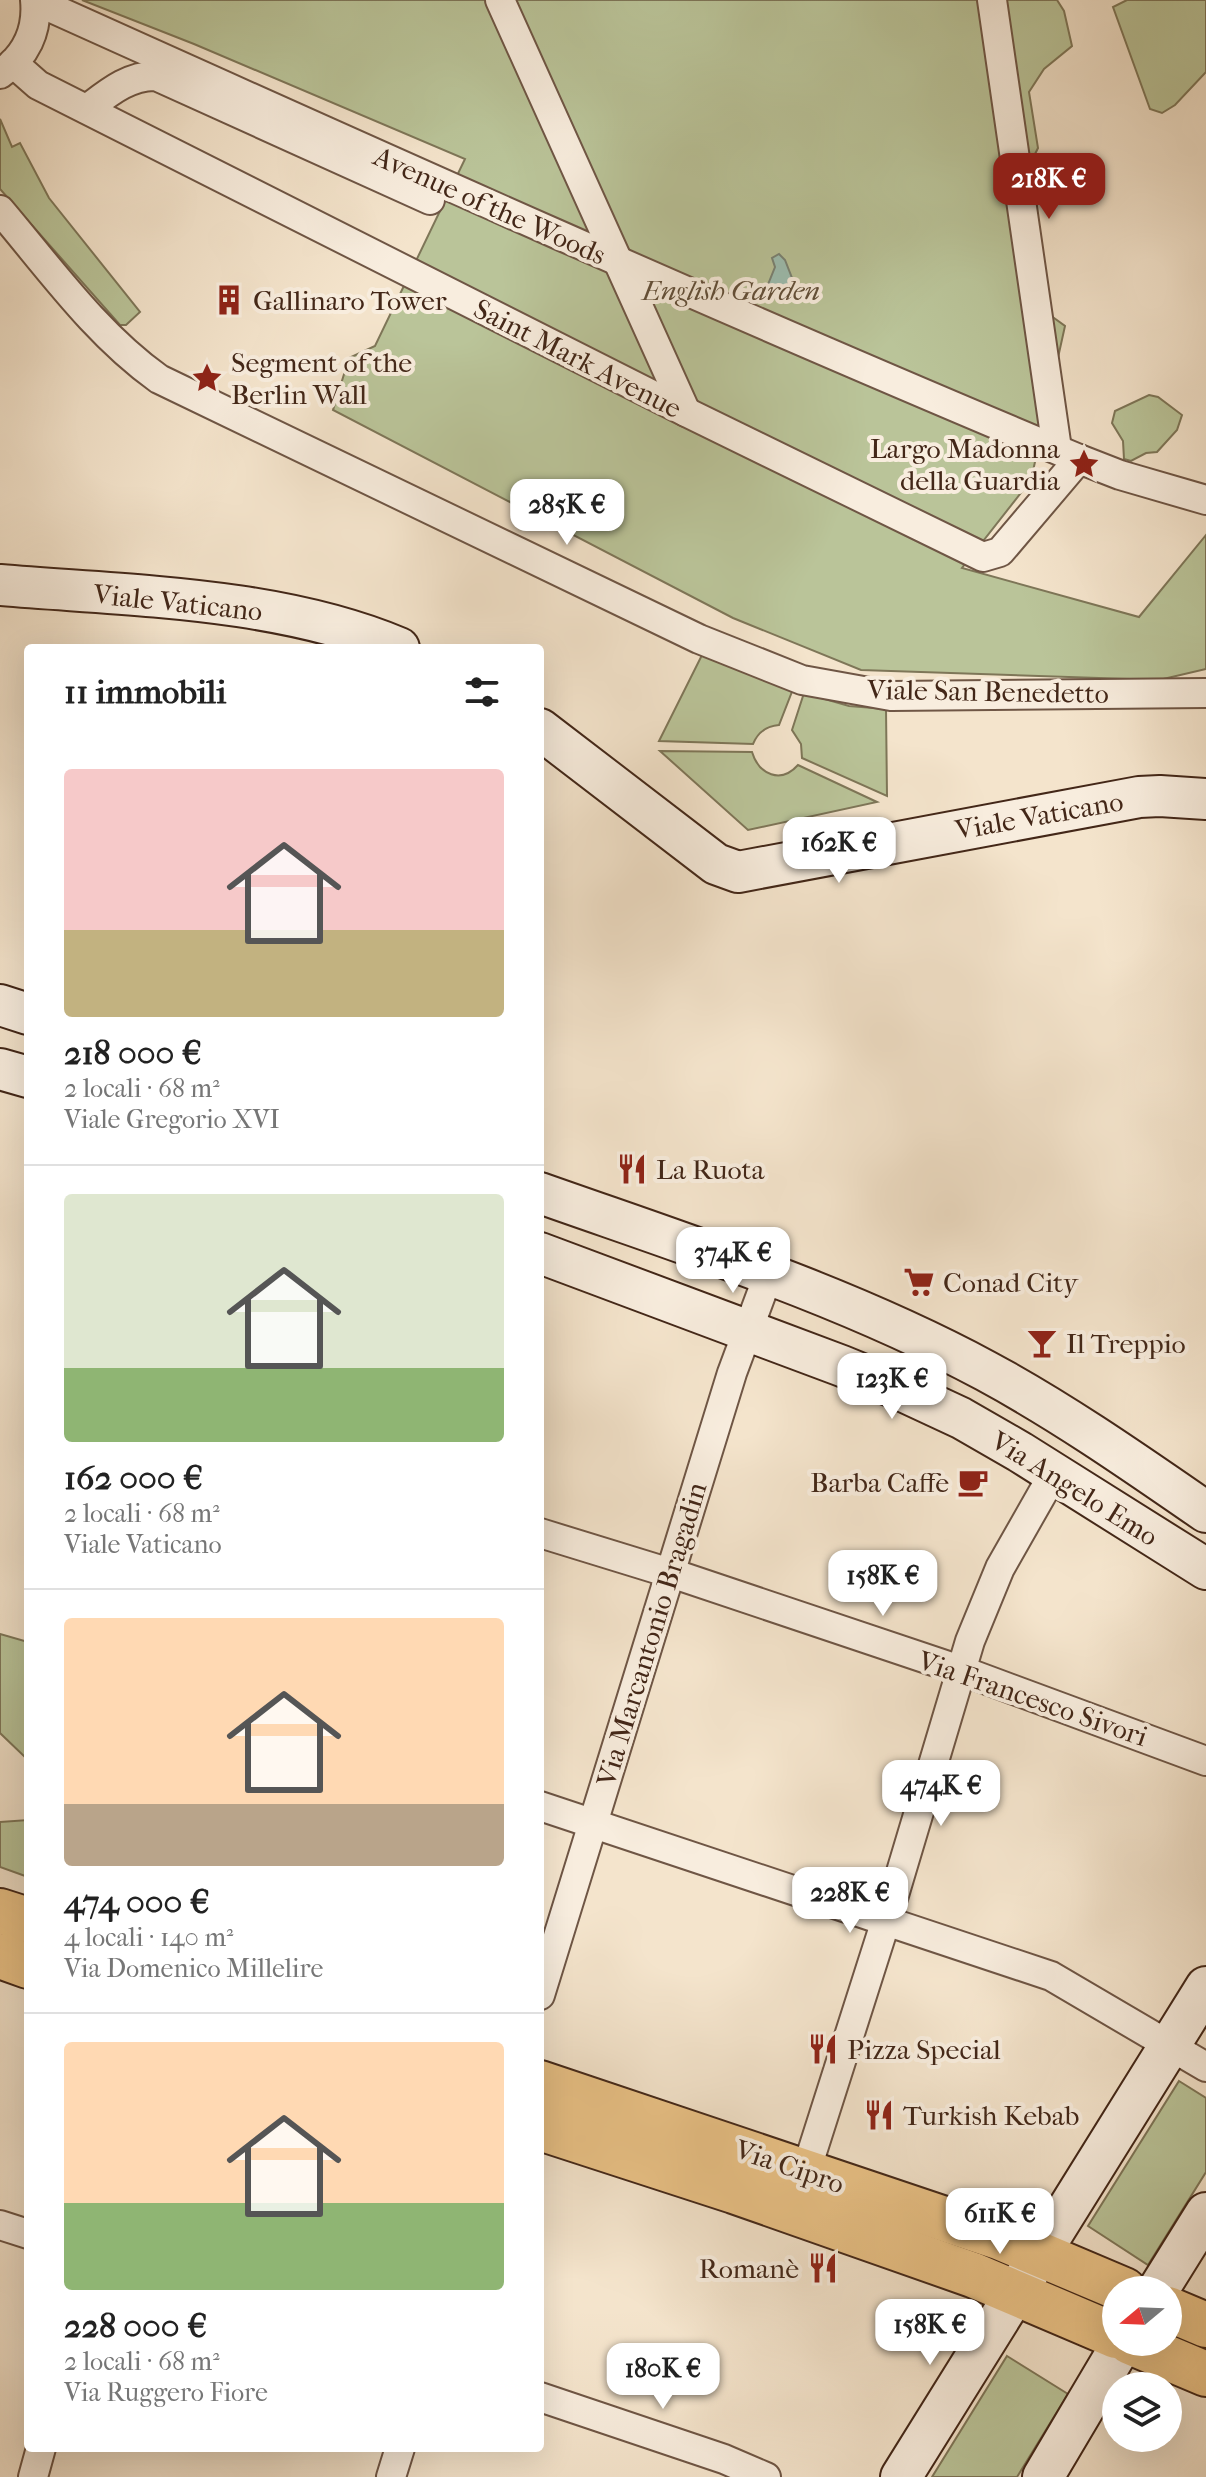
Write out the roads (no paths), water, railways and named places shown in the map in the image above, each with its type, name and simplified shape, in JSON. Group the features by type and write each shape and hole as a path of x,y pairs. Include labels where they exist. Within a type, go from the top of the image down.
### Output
{"main road":[{"name":"Viale Vaticano","path":"0,585 258,609 335,625 388,644"},
{"name":"Viale Vaticano","path":"544,732 716,864 744,873 873,845 1139,797 1187,796 1206,799"},
{"path":"0,1005 24,1013"},
{"path":"0,1069 24,1076"},
{"name":"Via Angelo Emo","path":"544,1194 768,1276 918,1338 987,1372 1057,1414 1206,1512"},
{"name":"Via Angelo Emo","path":"544,1255 903,1391 961,1418 1206,1569"},
{"path":"0,1911 24,1919"},
{"path":"0,1956 24,1965"},
{"path":"901,2477 1206,1987"},
{"name":"Via Cipro","path":"544,2084 1040,2252 1102,2280"},
{"name":"Via Cipro","path":"544,2129 734,2191 973,2275 1102,2330"},
{"path":"1167,2276 1206,2213"},
{"path":"1182,2315 1206,2325"},
{"path":"1043,2477 1115,2356"},
{"path":"1163,2356 1206,2374"}],"street":[{"path":"6,68 25,52 36,16 36,0"},
{"name":"Avenue of the Woods","path":"36,0 618,262 1068,454 1206,500"},
{"path":"500,0 686,412"},
{"path":"992,0 1068,454"},
{"name":"Saint Mark Avenue","path":"6,68 686,412 983,557 1000,552 1068,454"},
{"path":"87,109 126,82 156,76 430,200"},
{"name":"Viale San Benedetto","path":"0,210 100,329 135,362 159,379 699,639 802,680 891,696 1206,693"},
{"name":"Via Marcantonio Bragadin","path":"544,1982 669,1572 746,1332 768,1276"},
{"path":"806,2171 960,1670 1000,1568 1054,1473"},
{"name":"Via Francesco Sivori","path":"544,1534 669,1572 960,1670 1206,1761"},
{"path":"544,1807 1051,1976 1206,2067"},
{"path":"0,2225 24,2233"},
{"path":"544,2398 724,2459 766,2477"},
{"path":"33,2477 40,2452"},
{"path":"391,2477 399,2452"}],"place":[{"name":"Gallinaro Tower","path":"229,300"},
{"name":"Segment of the Berlin Wall","path":"207,378"},
{"name":"Largo Madonna della Guardia","path":"1084,464"},
{"name":"La Ruota","path":"632,1169"},
{"name":"Conad City","path":"919,1282"},
{"name":"Il Treppio","path":"1042,1343"},
{"name":"Barba Caffe","path":"973,1482"},
{"name":"Pizza Special","path":"823,2049"},
{"name":"Turkish Kebab","path":"879,2115"},
{"name":"Romanè","path":"823,2268"}],"park label":[{"name":"English Garden","path":"731,290"}]}
